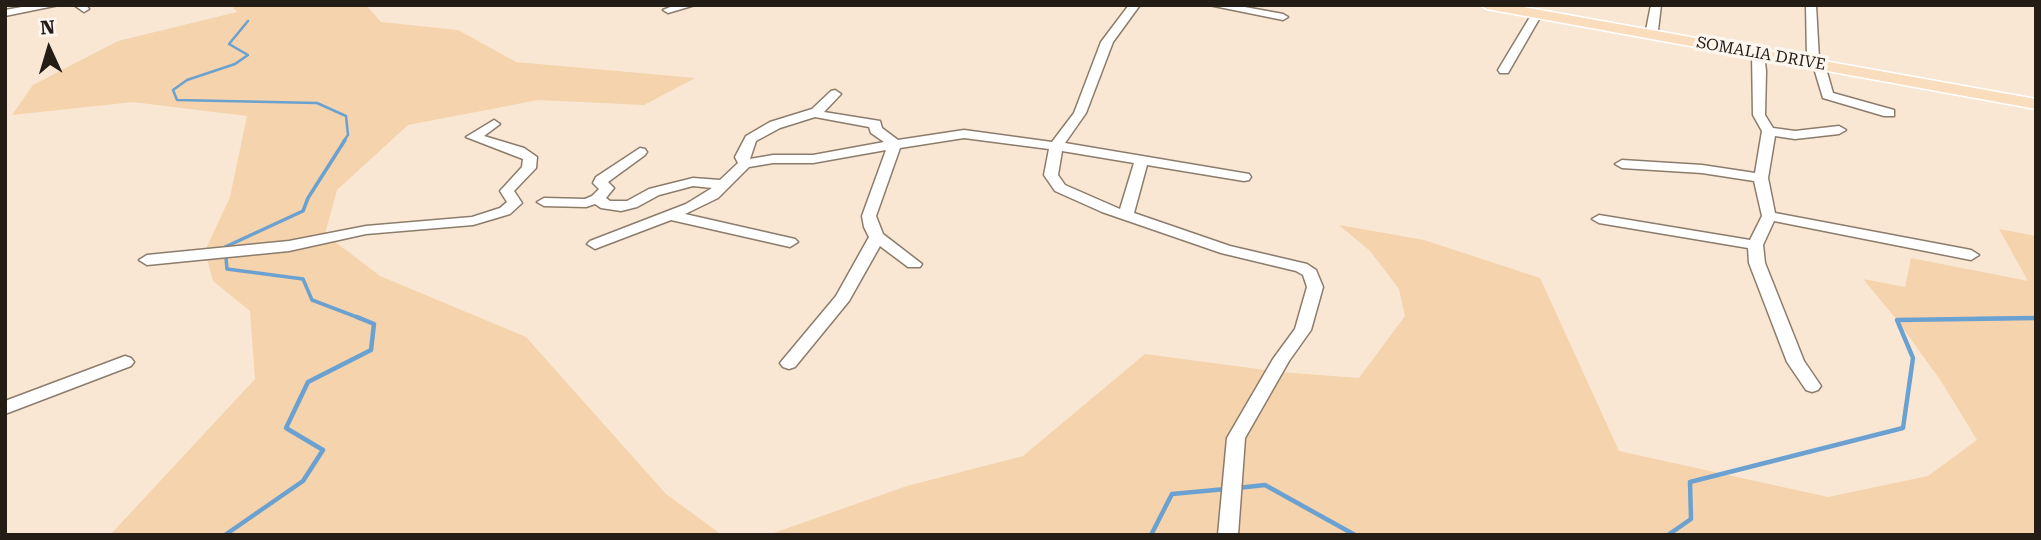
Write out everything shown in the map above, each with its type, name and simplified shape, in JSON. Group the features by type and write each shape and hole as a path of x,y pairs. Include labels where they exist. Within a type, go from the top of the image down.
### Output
{"main road":[{"name":"SOMALIA DRIVE","path":"1487,5 1816,62"},
{"name":"SOMALIA DRIVE","path":"1511,5 2036,101"}],"street":[{"path":"5,13 54,5"},
{"path":"668,10 690,5"},
{"path":"1135,5 1107,42 1080,113 1056,146 1051,175 1060,188 1126,215 1226,250 1301,267 1310,274 1315,286 1303,330 1282,359 1236,438 1228,535"},
{"path":"1214,5 1283,17"},
{"path":"1652,30 1656,5"},
{"path":"1811,5 1816,62 1828,95 1889,113"},
{"path":"1504,70 1537,14"},
{"path":"1758,54 1761,88 1759,115 1769,131 1762,178 1763,196 1769,216 1755,244 1757,263 1796,362 1812,386"},
{"path":"745,164 742,157 751,139 775,125 817,111 835,94"},
{"path":"817,111 820,115 875,124 876,130 895,144"},
{"path":"147,260 289,246 366,230 473,221 510,209 515,203 507,191 529,168 530,157 473,137 494,124"},
{"path":"1769,131 1794,135 1839,130"},
{"path":"596,244 713,195 745,164 773,159 813,159 964,134 1142,159 1244,177"},
{"path":"895,144 869,216 877,237 914,264"},
{"path":"544,202 586,203 597,199 607,188 600,183 601,180 640,152"},
{"path":"1126,215 1142,159"},
{"path":"1622,164 1663,173 1702,169 1762,178"},
{"path":"597,199 607,205 621,207 653,192 693,182 723,185"},
{"path":"669,215 790,242"},
{"path":"1769,216 1971,255"},
{"path":"1599,219 1755,244"},
{"path":"789,363 843,298 877,237"},
{"path":"5,408 125,362"}],"shaded area":[{"path":"231,5 366,5 381,22 458,30 516,62 695,78 644,105 538,100 408,125 337,190 325,234 380,276 526,337 666,494 722,535 110,535 255,379 250,311 213,281 205,251 230,197 247,116 133,102 12,115 33,85 118,41 237,12"},
{"path":"1339,225 1424,240 1540,278 1619,451 1828,497 1928,476 1977,440 1941,381 1897,320 1863,279 1905,287 1911,258 2028,281 1999,229 2036,236 2036,535 768,535 907,486 1023,456 1145,354 1280,372 1359,378 1405,316 1399,289 1370,251"}],"waterway":[{"path":"248,21 229,44 248,55 235,64 187,80 173,90 177,100 317,103 346,116 348,135 343,142"},
{"path":"345,140 308,198 303,211 225,247 227,269 303,279 312,300 360,318"},
{"path":"225,535 303,481 323,450 286,428 308,382 371,350 374,324 360,318"},
{"path":"1668,535 1691,519 1690,482 1903,428 1913,358 1897,320 2036,318 1952,319"},
{"path":"1237,488 1265,485 1355,535"},
{"path":"1151,535 1172,494 1226,489"}]}
